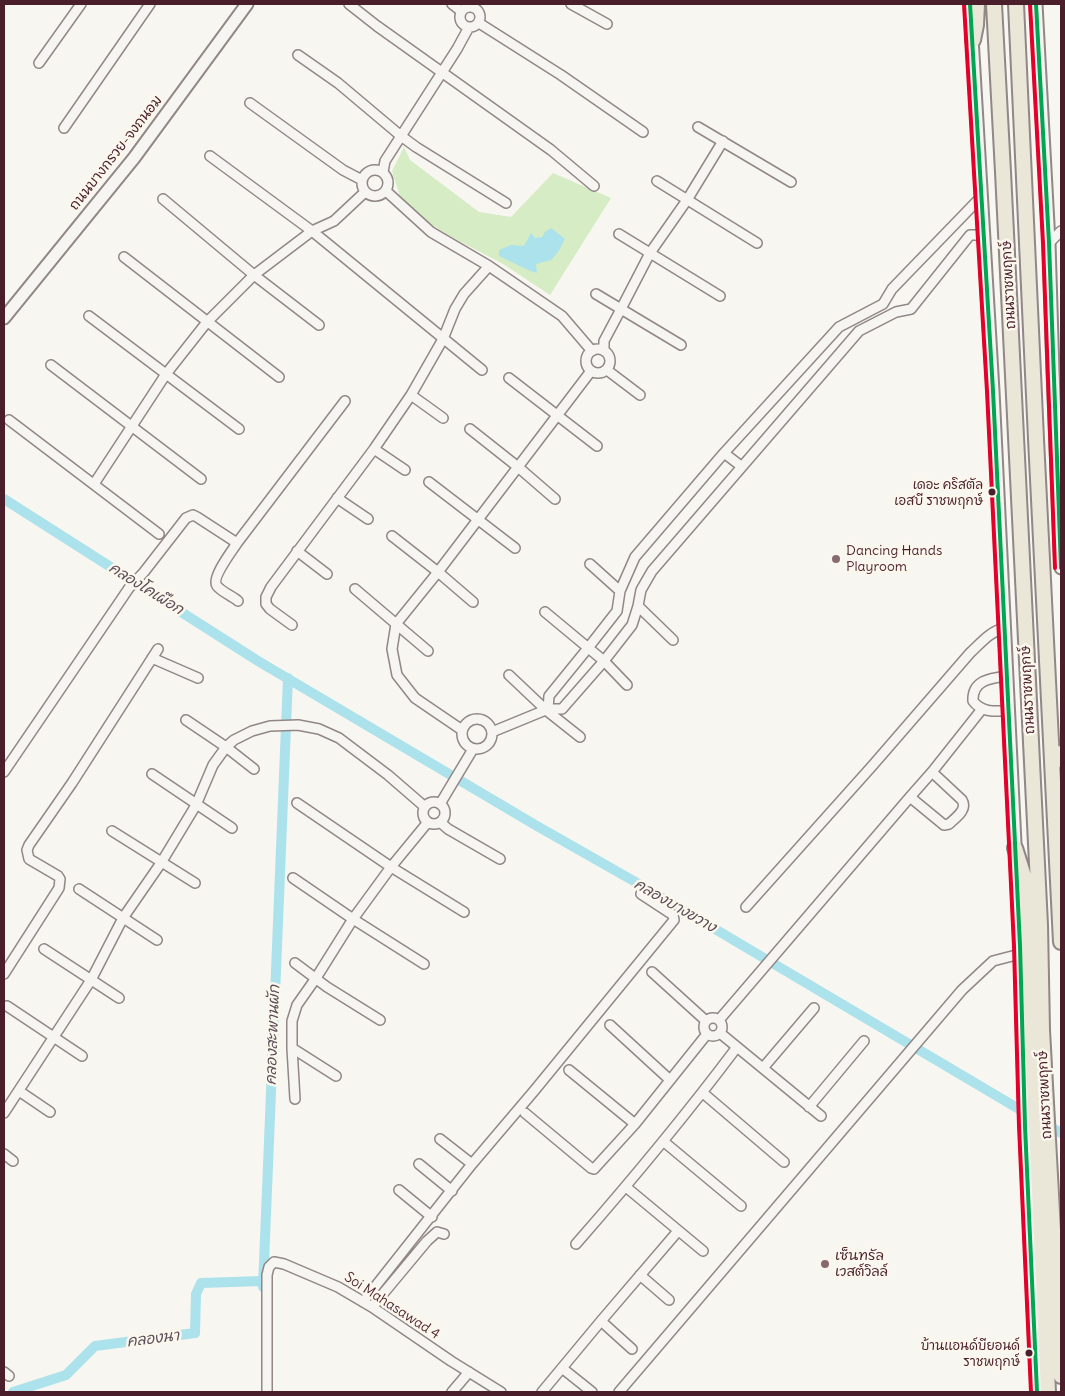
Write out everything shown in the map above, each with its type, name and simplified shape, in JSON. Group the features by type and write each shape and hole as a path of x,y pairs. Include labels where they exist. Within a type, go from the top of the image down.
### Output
{"main road":[{"name":"ถนนบางกรวย-จงถนอม","path":"4,318 134,158 248,4"},
{"path":"970,4 993,382 1005,628 1037,1392"},
{"path":"973,40 977,4"},
{"name":"ถนนราชพฤกษ์","path":"994,4 1004,182 1034,924 1042,1030 1061,1376"},
{"name":"ถนนราชพฤกษ์","path":"1016,4 1061,942"},
{"path":"1036,4 1057,374 1061,568"},
{"path":"1049,706 1061,760"},
{"path":"1015,848 1026,880 1034,924 1048,1392"}],"street":[{"path":"39,63 80,4"},
{"path":"64,128 150,4"},
{"path":"349,4 551,150 594,186"},
{"path":"452,4 461,11"},
{"path":"571,4 607,24"},
{"path":"471,5 479,13 479,23 476,26 469,27 462,23 461,11 466,6 471,5"},
{"path":"479,23 561,74 643,132"},
{"path":"383,172 385,161 457,49 469,27"},
{"path":"298,55 338,83 416,147 506,203"},
{"path":"250,104 343,170 362,180"},
{"path":"698,127 791,182"},
{"path":"604,351 604,341 650,253 687,200 723,141"},
{"path":"210,156 312,231 482,370"},
{"path":"370,170 379,170 388,179 386,191 373,196 365,192 362,180 370,170"},
{"path":"657,181 758,243"},
{"path":"386,191 431,232 489,266 562,316 592,351"},
{"path":"94,484 166,374 208,322 254,275 312,231 334,221 365,192"},
{"path":"547,709 549,696 617,611 620,591 635,557 724,453 838,327 883,304 892,289 981,197"},
{"path":"163,199 254,275 319,325"},
{"path":"1049,243 1061,231"},
{"path":"619,234 720,296"},
{"path":"492,732 547,709 562,709 604,661 632,625 641,590 652,571 859,331 896,312 910,309 970,236 976,235 984,238"},
{"path":"124,257 280,377"},
{"path":"292,625 266,604 266,597 271,587 374,449 411,395 443,339 455,309 464,294 489,266"},
{"path":"596,294 681,345"},
{"path":"90,316 239,429"},
{"path":"592,351 604,351 609,356 609,367 601,373 591,371 587,365 586,361 592,351"},
{"path":"51,366 200,479"},
{"path":"606,370 640,395"},
{"path":"462,730 415,698 398,675 392,649 396,624 438,572 591,371"},
{"path":"509,378 597,446"},
{"path":"411,395 442,418"},
{"path":"238,600 217,586 217,575 237,542 345,401"},
{"path":"9,420 159,534"},
{"path":"470,429 555,499"},
{"path":"374,449 405,470"},
{"path":"724,453 741,466"},
{"path":"429,482 515,548"},
{"path":"337,498 368,519"},
{"path":"4,772 130,588 186,518 193,515 237,542"},
{"path":"392,536 438,572 472,602"},
{"path":"297,551 327,574"},
{"path":"590,564 620,591"},
{"path":"355,589 428,651"},
{"path":"638,606 673,640"},
{"path":"544,612 604,661 627,685"},
{"path":"746,907 970,653 988,635 1005,628"},
{"path":"4,974 60,884 58,876 29,858 27,850 29,845 72,783 158,649"},
{"path":"152,658 198,678"},
{"path":"509,675 580,737"},
{"path":"1007,676 988,679 982,682 974,691 974,701 982,709 1009,711"},
{"path":"719,1020 932,772 982,709"},
{"path":"478,719 487,723 492,732 492,737 487,745 478,749 473,748 465,743 462,730 468,722 478,719"},
{"path":"186,720 254,769"},
{"path":"4,1113 91,980 123,918 161,863 196,805 213,764 234,740 252,730 270,726 298,725 319,729 339,738 388,775 425,807"},
{"path":"440,804 473,748"},
{"path":"910,797 944,824 949,824 964,808 965,804 962,800 932,772"},
{"path":"152,774 232,828"},
{"path":"432,802 440,804 445,815 440,822 428,822 424,815 425,807 432,802"},
{"path":"297,803 391,867 464,912"},
{"path":"295,1099 292,1021 297,1005 353,919 391,867 428,822"},
{"path":"440,822 448,829 500,859"},
{"path":"112,831 195,883"},
{"path":"292,878 424,964"},
{"path":"79,889 157,940"},
{"path":"363,1302 472,1164 674,920 673,915 668,911 641,894"},
{"path":"44,949 119,998"},
{"path":"619,1392 962,990 993,961 1020,954"},
{"path":"295,963 327,987 380,1020"},
{"path":"652,972 706,1021"},
{"path":"7,1006 82,1056"},
{"path":"763,1068 814,1008"},
{"path":"712,1018 719,1020 722,1026 720,1033 714,1036 707,1034 704,1028 706,1021 712,1018"},
{"path":"610,1025 670,1080"},
{"path":"720,1033 821,1116"},
{"path":"526,1113 594,1169 635,1124 707,1034"},
{"path":"809,1107 864,1041"},
{"path":"576,1244 626,1187 703,1093 737,1047"},
{"path":"292,1048 336,1076"},
{"path":"569,1070 635,1124"},
{"path":"19,1091 50,1112"},
{"path":"703,1093 784,1162"},
{"path":"440,1139 472,1164"},
{"path":"663,1141 741,1206"},
{"path":"4,1154 13,1161"},
{"path":"419,1164 452,1191"},
{"path":"626,1187 703,1251"},
{"path":"399,1190 432,1216"},
{"path":"542,1392 678,1230"},
{"path":"372,1307 427,1241 436,1232 444,1234"},
{"name":"Soi Mahasawad 4","path":"267,1392 267,1275 269,1267 274,1262 306,1272 338,1287 372,1307 501,1392"},
{"path":"640,1275 669,1300"},
{"path":"600,1321 632,1349"},
{"path":"562,1368 592,1392"},
{"path":"452,1392 469,1372"}],"green space":[{"path":"404,147 410,160 479,212 511,217 553,173 611,198 550,295 503,264 450,236 415,214 401,200 392,171"}],"water":[{"path":"551,228 565,239 551,260 536,264 537,273 499,256 499,250 511,245 524,246 531,233 535,238 542,237"}],"waterway":[{"name":"คลองบางขวาง","path":"4,499 258,661 1029,1115"},
{"name":"คลองสะพานผัก","path":"263,1287 288,678"},
{"name":"คลองบางขวาง","path":"1044,1123 1061,1133"},
{"name":"คลองนา","path":"13,1392 66,1375 95,1346 195,1333 196,1294 201,1283 263,1281"}],"transit line":[{"path":"964,4 987,391 1014,946 1019,1126 1031,1392"},
{"path":"970,4 993,391 1020,946 1025,1126 1037,1392"},
{"path":"1030,4 1043,243 1055,568"},
{"path":"1036,4 1049,243 1061,568"}],"place":[{"name":"เดอะ คริสตัล เอสบี ราชพฤกษ์","path":"992,492"},
{"name":"Dancing Hands Playroom","path":"836,559"},
{"name":"เซ็นทรัล เวสต์วิลล์","path":"825,1264"},
{"name":"บ้านแอนด์บียอนด์ ราชพฤกษ์","path":"1029,1353"}],"water label":[{"name":"คลองโคเผือก","path":"146,589"}]}
